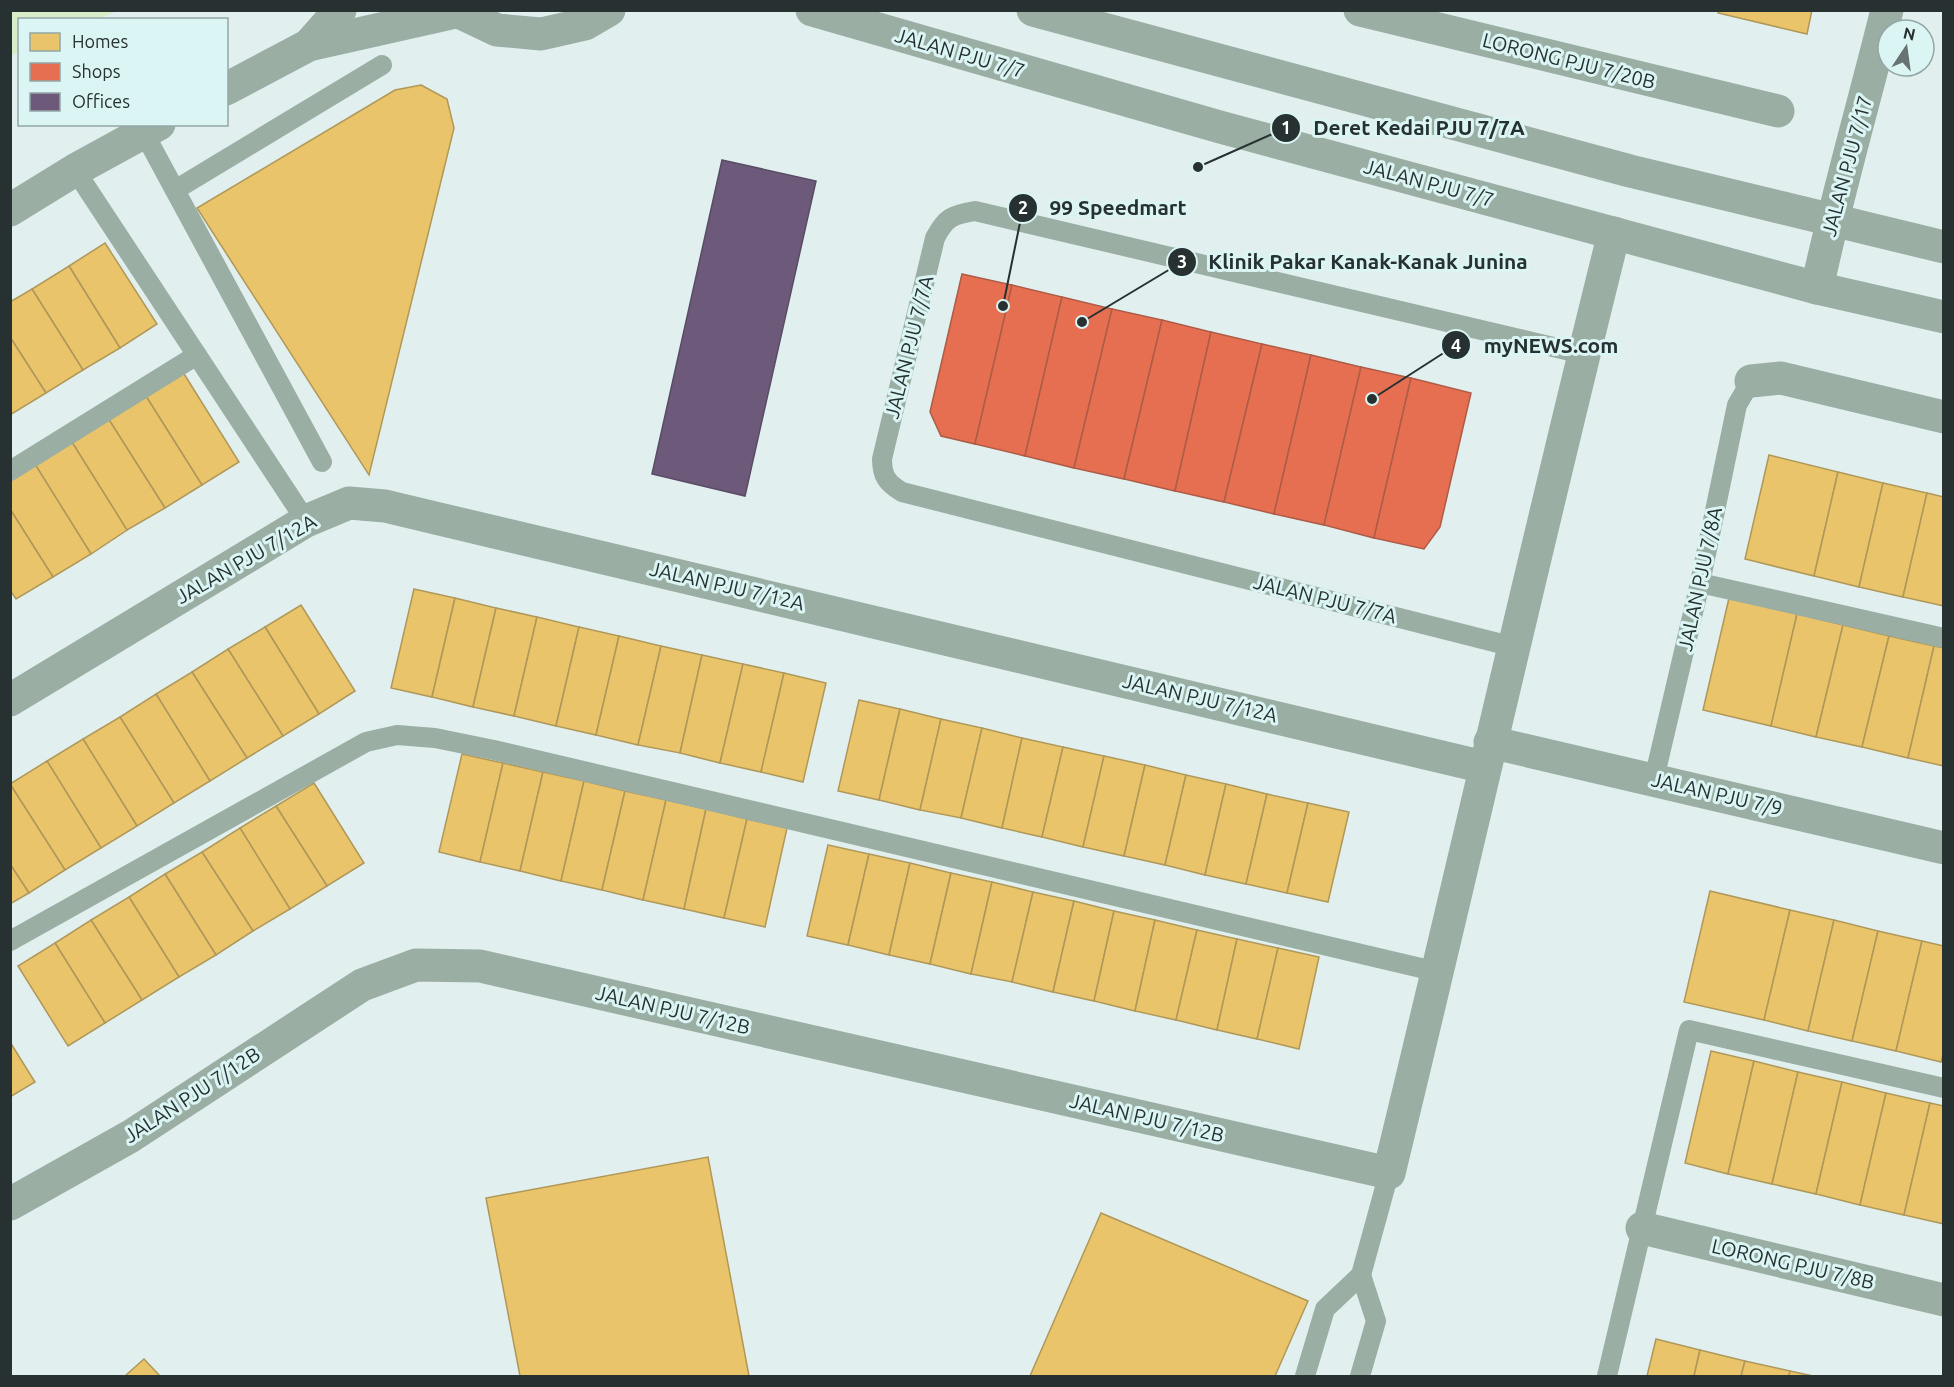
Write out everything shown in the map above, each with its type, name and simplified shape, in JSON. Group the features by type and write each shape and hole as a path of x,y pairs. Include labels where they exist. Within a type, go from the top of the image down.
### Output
{"street":[{"path":"309,45 340,10"},
{"path":"228,88 309,45 456,11 497,30 541,34 585,24 609,10"},
{"name":"JALAN PJU 7/7","path":"812,10 1193,119 1817,288 1944,317"},
{"path":"1033,10 1619,168 1944,247"},
{"name":"LORONG PJU 7/20B","path":"1360,10 1779,111"},
{"name":"JALAN PJU 7/17","path":"1817,288 1832,220 1887,10"},
{"path":"10,210 75,170 152,129"},
{"path":"1389,1173 1438,972 1487,754 1614,232"},
{"path":"1751,381 1781,378 1944,417"},
{"name":"JALAN PJU 7/12A","path":"10,700 306,521 349,503 385,506 1487,754"},
{"name":"JALAN PJU 7/9","path":"1487,754 1654,779 1944,848"},
{"name":"JALAN PJU 7/12B","path":"10,1204 131,1136 362,985 416,964 480,966 1389,1173"},
{"name":"LORONG PJU 7/8B","path":"1642,1228 1944,1300"}],"lane":[{"path":"175,190 382,65"},
{"path":"152,129 175,190 322,462"},
{"path":"75,170 306,521"},
{"name":"JALAN PJU 7/7A","path":"1514,647 902,492 889,485 882,473 882,459 935,238 943,224 957,214 975,211 1583,354"},
{"path":"10,471 197,355"},
{"name":"JALAN PJU 7/8A","path":"1654,779 1700,583 1737,405 1751,381"},
{"path":"1700,583 1944,638"},
{"path":"10,941 366,742 397,735 435,738 494,750 1438,972"},
{"path":"1607,1377 1689,1030 1944,1088"},
{"path":"1305,1377 1325,1309 1361,1275 1389,1173"},
{"path":"1360,1377 1376,1321 1361,1275"}],"green space":[{"path":"11,10 118,10 100,18 18,18 18,52 11,56"}],"building: Homes":[{"path":"1718,10 1812,10 1807,34 1718,13"},
{"path":"421,85 447,99 454,128 369,475 197,208 395,90"},
{"path":"105,243 157,324 120,348 69,266"},
{"path":"69,266 120,348 83,370 32,289"},
{"path":"32,289 83,370 46,393 10,337 10,302"},
{"path":"10,337 46,393 10,415"},
{"path":"181,369 239,462 202,485 144,393"},
{"path":"144,393 202,485 165,508 106,415"},
{"path":"106,415 165,508 127,530 70,439"},
{"path":"70,439 127,530 91,554 33,461"},
{"path":"1769,455 1838,472 1814,576 1745,559"},
{"path":"33,461 91,554 53,577 10,509 10,475"},
{"path":"1838,472 1883,483 1859,587 1814,576"},
{"path":"1883,483 1927,493 1903,597 1859,587"},
{"path":"1927,493 1944,497 1944,606 1903,597"},
{"path":"10,509 53,577 16,599 10,590"},
{"path":"414,589 455,598 432,697 391,688"},
{"path":"455,598 496,608 473,707 432,697"},
{"path":"1729,598 1797,614 1771,726 1703,710"},
{"path":"301,605 355,691 319,714 265,627"},
{"path":"496,608 537,617 514,716 473,707"},
{"path":"1797,614 1843,625 1816,737 1771,726"},
{"path":"537,617 579,627 556,726 514,716"},
{"path":"1843,625 1889,636 1862,747 1816,737"},
{"path":"265,627 319,714 283,736 228,649"},
{"path":"579,627 619,636 596,735 556,726"},
{"path":"619,636 661,646 638,745 596,735"},
{"path":"1889,636 1934,646 1908,758 1862,747"},
{"path":"661,646 702,655 680,753 638,745"},
{"path":"1934,646 1944,648 1944,766 1908,758"},
{"path":"228,649 283,736 247,758 192,672"},
{"path":"702,655 743,664 720,763 680,753"},
{"path":"743,664 784,673 761,772 720,763"},
{"path":"192,672 247,758 210,781 156,694"},
{"path":"784,673 826,683 803,782 761,772"},
{"path":"156,694 210,781 174,803 120,717"},
{"path":"859,700 900,709 879,800 838,791"},
{"path":"900,709 941,719 920,810 879,800"},
{"path":"120,717 174,803 137,826 83,739"},
{"path":"941,719 982,728 961,818 920,810"},
{"path":"982,728 1022,738 1002,828 961,818"},
{"path":"1022,738 1063,747 1042,837 1002,828"},
{"path":"83,739 137,826 101,848 47,761"},
{"path":"1063,747 1104,756 1083,847 1042,837"},
{"path":"462,754 503,763 480,862 439,852"},
{"path":"1104,756 1145,765 1124,856 1083,847"},
{"path":"47,761 101,848 65,870 10,784"},
{"path":"503,763 543,772 520,871 480,862"},
{"path":"1145,765 1186,775 1165,865 1124,856"},
{"path":"543,772 584,781 561,881 520,871"},
{"path":"1186,775 1226,784 1205,875 1165,865"},
{"path":"584,781 625,791 602,890 561,881"},
{"path":"314,783 364,863 327,886 276,806"},
{"path":"10,784 65,870 29,893 10,864"},
{"path":"1226,784 1267,794 1246,884 1205,875"},
{"path":"625,791 666,800 643,900 602,890"},
{"path":"1267,794 1308,803 1287,893 1246,884"},
{"path":"666,800 706,809 684,909 643,900"},
{"path":"1308,803 1349,812 1328,902 1287,893"},
{"path":"276,806 327,886 290,909 240,828"},
{"path":"706,809 747,819 724,918 684,909"},
{"path":"747,819 787,828 765,927 724,918"},
{"path":"240,828 290,909 253,931 202,852"},
{"path":"828,845 869,854 848,945 807,936"},
{"path":"202,852 253,931 216,955 165,874"},
{"path":"869,854 910,863 889,955 848,945"},
{"path":"910,863 951,873 930,964 889,955"},
{"path":"10,864 29,893 10,904"},
{"path":"951,873 992,882 971,974 930,964"},
{"path":"165,874 216,955 179,977 129,897"},
{"path":"992,882 1033,892 1012,982 971,974"},
{"path":"1710,891 1790,910 1764,1020 1684,1002"},
{"path":"1033,892 1074,901 1053,992 1012,982"},
{"path":"129,897 179,977 142,1000 91,920"},
{"path":"1074,901 1114,911 1094,1001 1053,992"},
{"path":"1790,910 1834,920 1808,1031 1764,1020"},
{"path":"1114,911 1155,920 1135,1011 1094,1001"},
{"path":"91,920 142,1000 105,1023 55,943"},
{"path":"1155,920 1197,930 1176,1020 1135,1011"},
{"path":"1834,920 1878,931 1852,1041 1808,1031"},
{"path":"1197,930 1237,939 1217,1030 1176,1020"},
{"path":"1878,931 1922,941 1896,1051 1852,1041"},
{"path":"1237,939 1278,948 1257,1039 1217,1030"},
{"path":"1922,941 1944,946 1944,1051 1941,1062 1896,1051"},
{"path":"55,943 105,1023 68,1046 18,966"},
{"path":"1278,948 1319,957 1299,1049 1257,1039"},
{"path":"10,1042 35,1082 10,1097"},
{"path":"1711,1051 1754,1061 1728,1174 1685,1163"},
{"path":"1754,1061 1798,1072 1772,1184 1728,1174"},
{"path":"1798,1072 1842,1082 1816,1194 1772,1184"},
{"path":"1842,1082 1886,1093 1860,1205 1816,1194"},
{"path":"1886,1093 1930,1103 1904,1215 1860,1205"},
{"path":"1930,1103 1944,1106 1944,1224 1904,1215"},
{"path":"708,1157 749,1376 520,1376 486,1198"},
{"path":"1101,1213 1308,1301 1275,1376 1030,1376"},
{"path":"1656,1339 1700,1350 1694,1376 1647,1376"},
{"path":"1700,1350 1745,1361 1741,1376 1694,1376"},
{"path":"144,1359 160,1376 125,1376"},
{"path":"1745,1361 1790,1371 1789,1376 1741,1376"},
{"path":"1790,1371 1813,1376 1789,1376"}],"building: Shops":[{"path":"962,274 1012,285 975,444 941,436 930,412"},
{"path":"1012,285 1062,297 1025,456 975,444"},
{"path":"1062,297 1112,309 1074,468 1025,456"},
{"path":"1112,309 1162,320 1124,479 1074,468"},
{"path":"1162,320 1211,332 1175,491 1124,479"},
{"path":"1211,332 1262,344 1224,502 1175,491"},
{"path":"1262,344 1311,355 1274,514 1224,502"},
{"path":"1311,355 1361,367 1324,525 1274,514"},
{"path":"1361,367 1411,378 1374,538 1324,525"},
{"path":"1411,378 1471,393 1440,527 1424,549 1374,538"}],"building: Offices":[{"path":"722,160 816,181 745,496 652,474"}],"place":[{"name":"Deret Kedai PJU 7/7A","path":"1198,167"},
{"name":"99 Speedmart","path":"1003,306"},
{"name":"Klinik Pakar Kanak-Kanak Junina","path":"1082,322"},
{"name":"myNEWS.com","path":"1372,399"}]}
